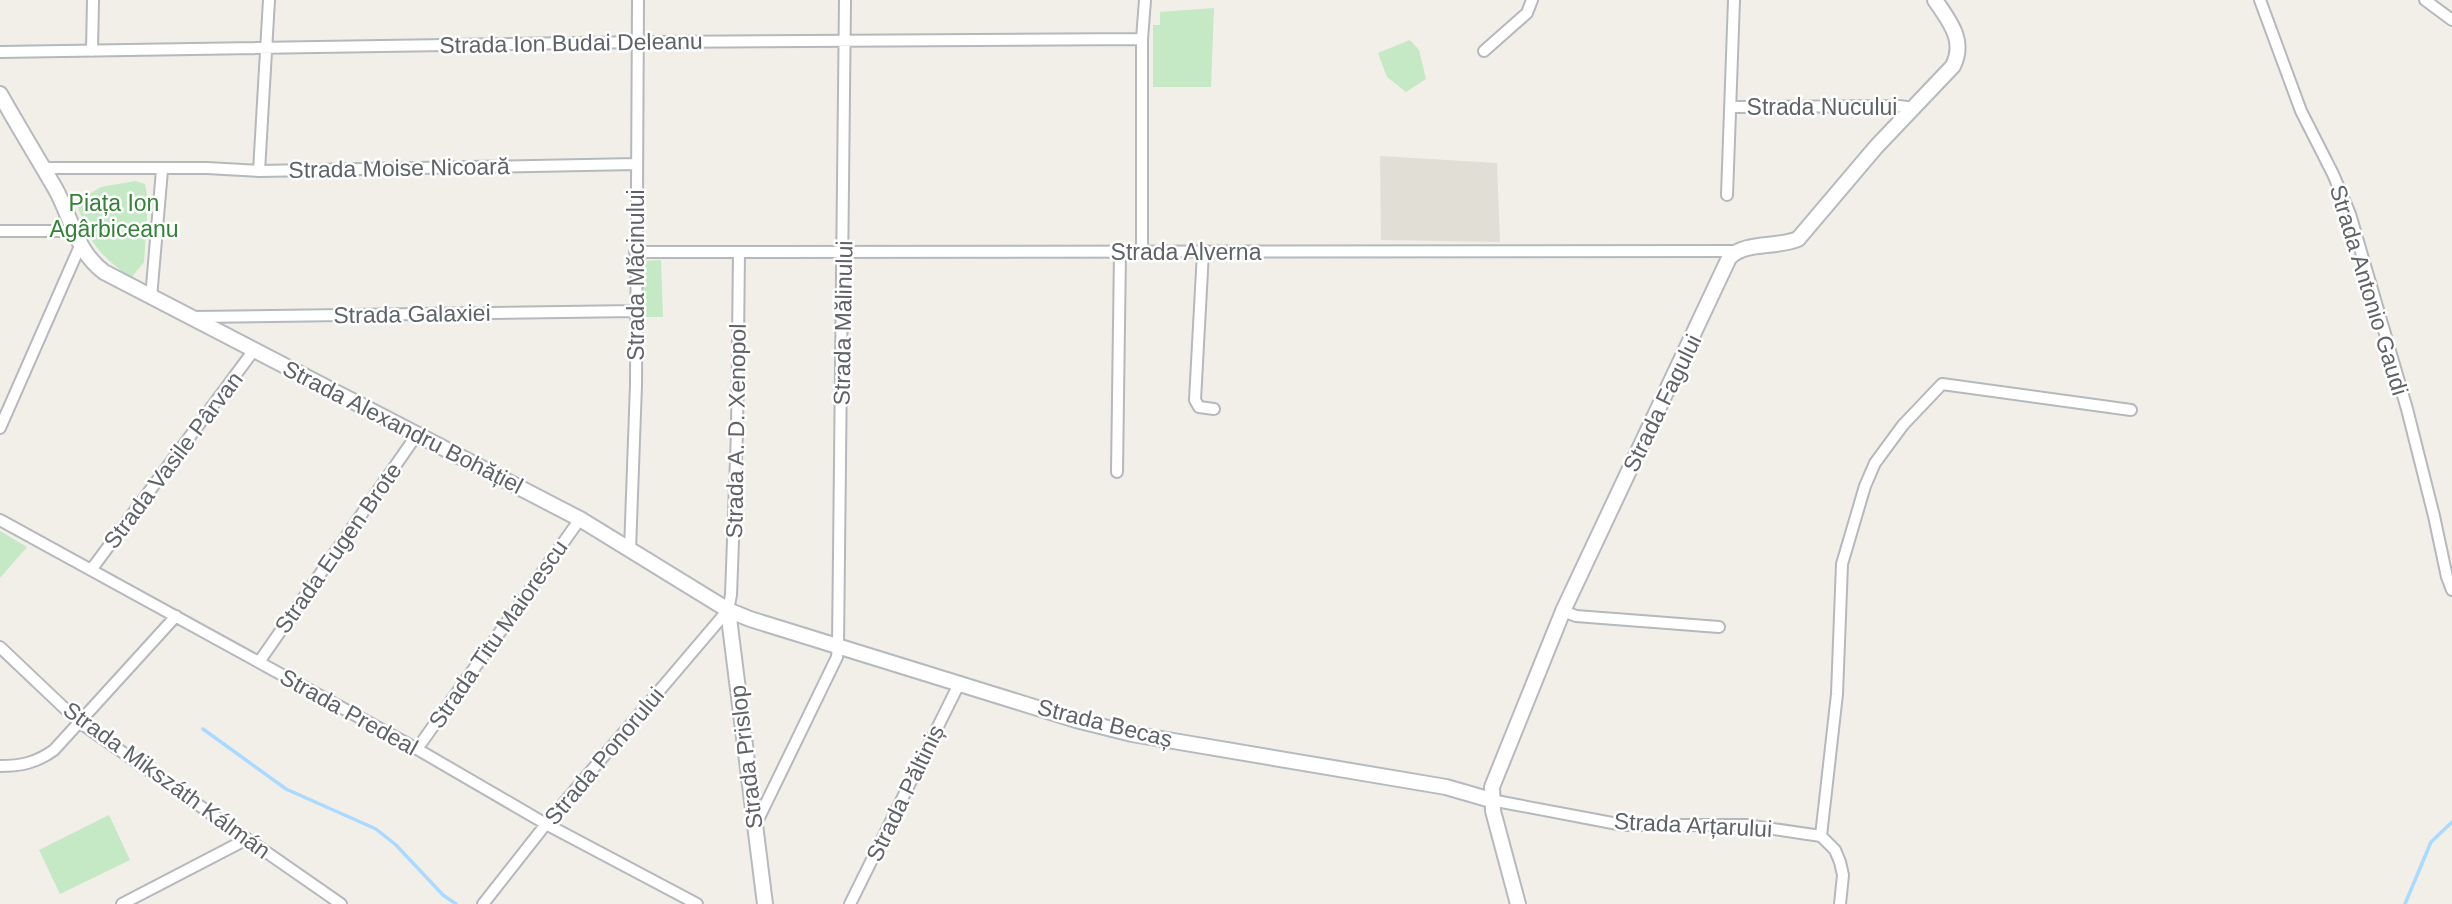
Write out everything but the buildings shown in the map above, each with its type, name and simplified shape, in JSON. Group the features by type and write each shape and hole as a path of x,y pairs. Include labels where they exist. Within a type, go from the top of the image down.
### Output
{"main road":[{"path":"1735,251 1780,245 1798,239 1876,147 1949,71 1958,53 1959,42 1935,0"},
{"name":"Strada Alexandru Bohățiel","path":"0,94 63,203 80,246 88,258 104,272 579,519 728,610"},
{"name":"Strada Fagului","path":"1518,904 1500,839 1492,787 1563,611 1729,258 1735,251"},
{"name":"Strada Becaș","path":"728,610 776,629 960,682 1076,720 1132,734 1439,786 1492,800"},
{"name":"Strada Prislop","path":"728,610 765,904"}],"street":[{"path":"92,51 93,0"},
{"path":"258,171 269,0"},
{"name":"Strada Măcinului","path":"630,550 633,526 638,0"},
{"name":"Strada Mălinului","path":"754,828 837,657 845,0"},
{"path":"1142,250 1142,39 1145,0"},
{"path":"1484,51 1527,13 1532,0"},
{"path":"1727,195 1734,0"},
{"name":"Strada Antonio Gaudi","path":"2260,0 2301,111 2342,193 2363,255 2407,409 2434,516 2446,577 2452,590"},
{"path":"2425,0 2452,20"},
{"name":"Strada Ion Budai Deleanu","path":"0,52 638,42 1142,39"},
{"name":"Strada Nucului","path":"1731,107 1913,108"},
{"name":"Strada Moise Nicoară","path":"162,170 207,168 258,171 636,164"},
{"path":"43,168 162,170 151,298"},
{"path":"0,231 73,231"},
{"path":"0,428 80,246"},
{"name":"Strada Alverna","path":"635,252 1735,251"},
{"name":"Strada A. D. Xenopol","path":"728,610 731,595 737,432 739,252"},
{"path":"1117,472 1120,252"},
{"path":"1203,252 1195,400 1199,407 1214,410"},
{"name":"Strada Galaxiei","path":"189,317 636,311"},
{"name":"Strada Vasile Pârvan","path":"91,570 254,350"},
{"path":"1840,904 1843,875 1840,862 1835,850 1821,836 1838,694 1842,564 1865,486 1875,463 1903,425 1942,384 2132,410"},
{"name":"Strada Eugen Brote","path":"259,662 418,433"},
{"name":"Strada Titu Maiorescu","path":"417,748 579,519"},
{"name":"Strada Predeal","path":"0,520 417,748 546,824 697,904"},
{"name":"Strada Ponorului","path":"483,904 546,824 728,610"},
{"path":"1563,611 1576,616 1719,627"},
{"path":"0,766 17,766 43,758 54,750 176,616"},
{"name":"Strada Mikszáth Kálmán","path":"0,647 79,722 341,904"},
{"name":"Strada Păltiniș","path":"850,904 960,682"},
{"name":"Strada Arțarului","path":"1492,800 1623,825 1746,825 1821,836"},
{"path":"122,904 247,839"}],"shaded area":[{"path":"1380,156 1497,163 1500,242 1381,240"}],"green space":[{"path":"1214,8 1211,87 1153,87 1153,25 1160,25 1160,12"},
{"path":"1410,40 1419,50 1426,79 1406,92 1387,77 1378,53"},
{"name":"Piața Ion Agârbiceanu","path":"135,181 145,184 148,201 144,262 131,278 109,261 96,246 76,202 101,187"},
{"path":"661,260 663,317 644,317 643,261"},
{"path":"0,531 27,547 0,578"},
{"path":"109,815 130,860 60,894 39,850"}],"waterway":[{"path":"203,729 286,789 376,829 396,845 443,895 456,904"},
{"path":"2405,904 2431,842 2452,822"}]}
